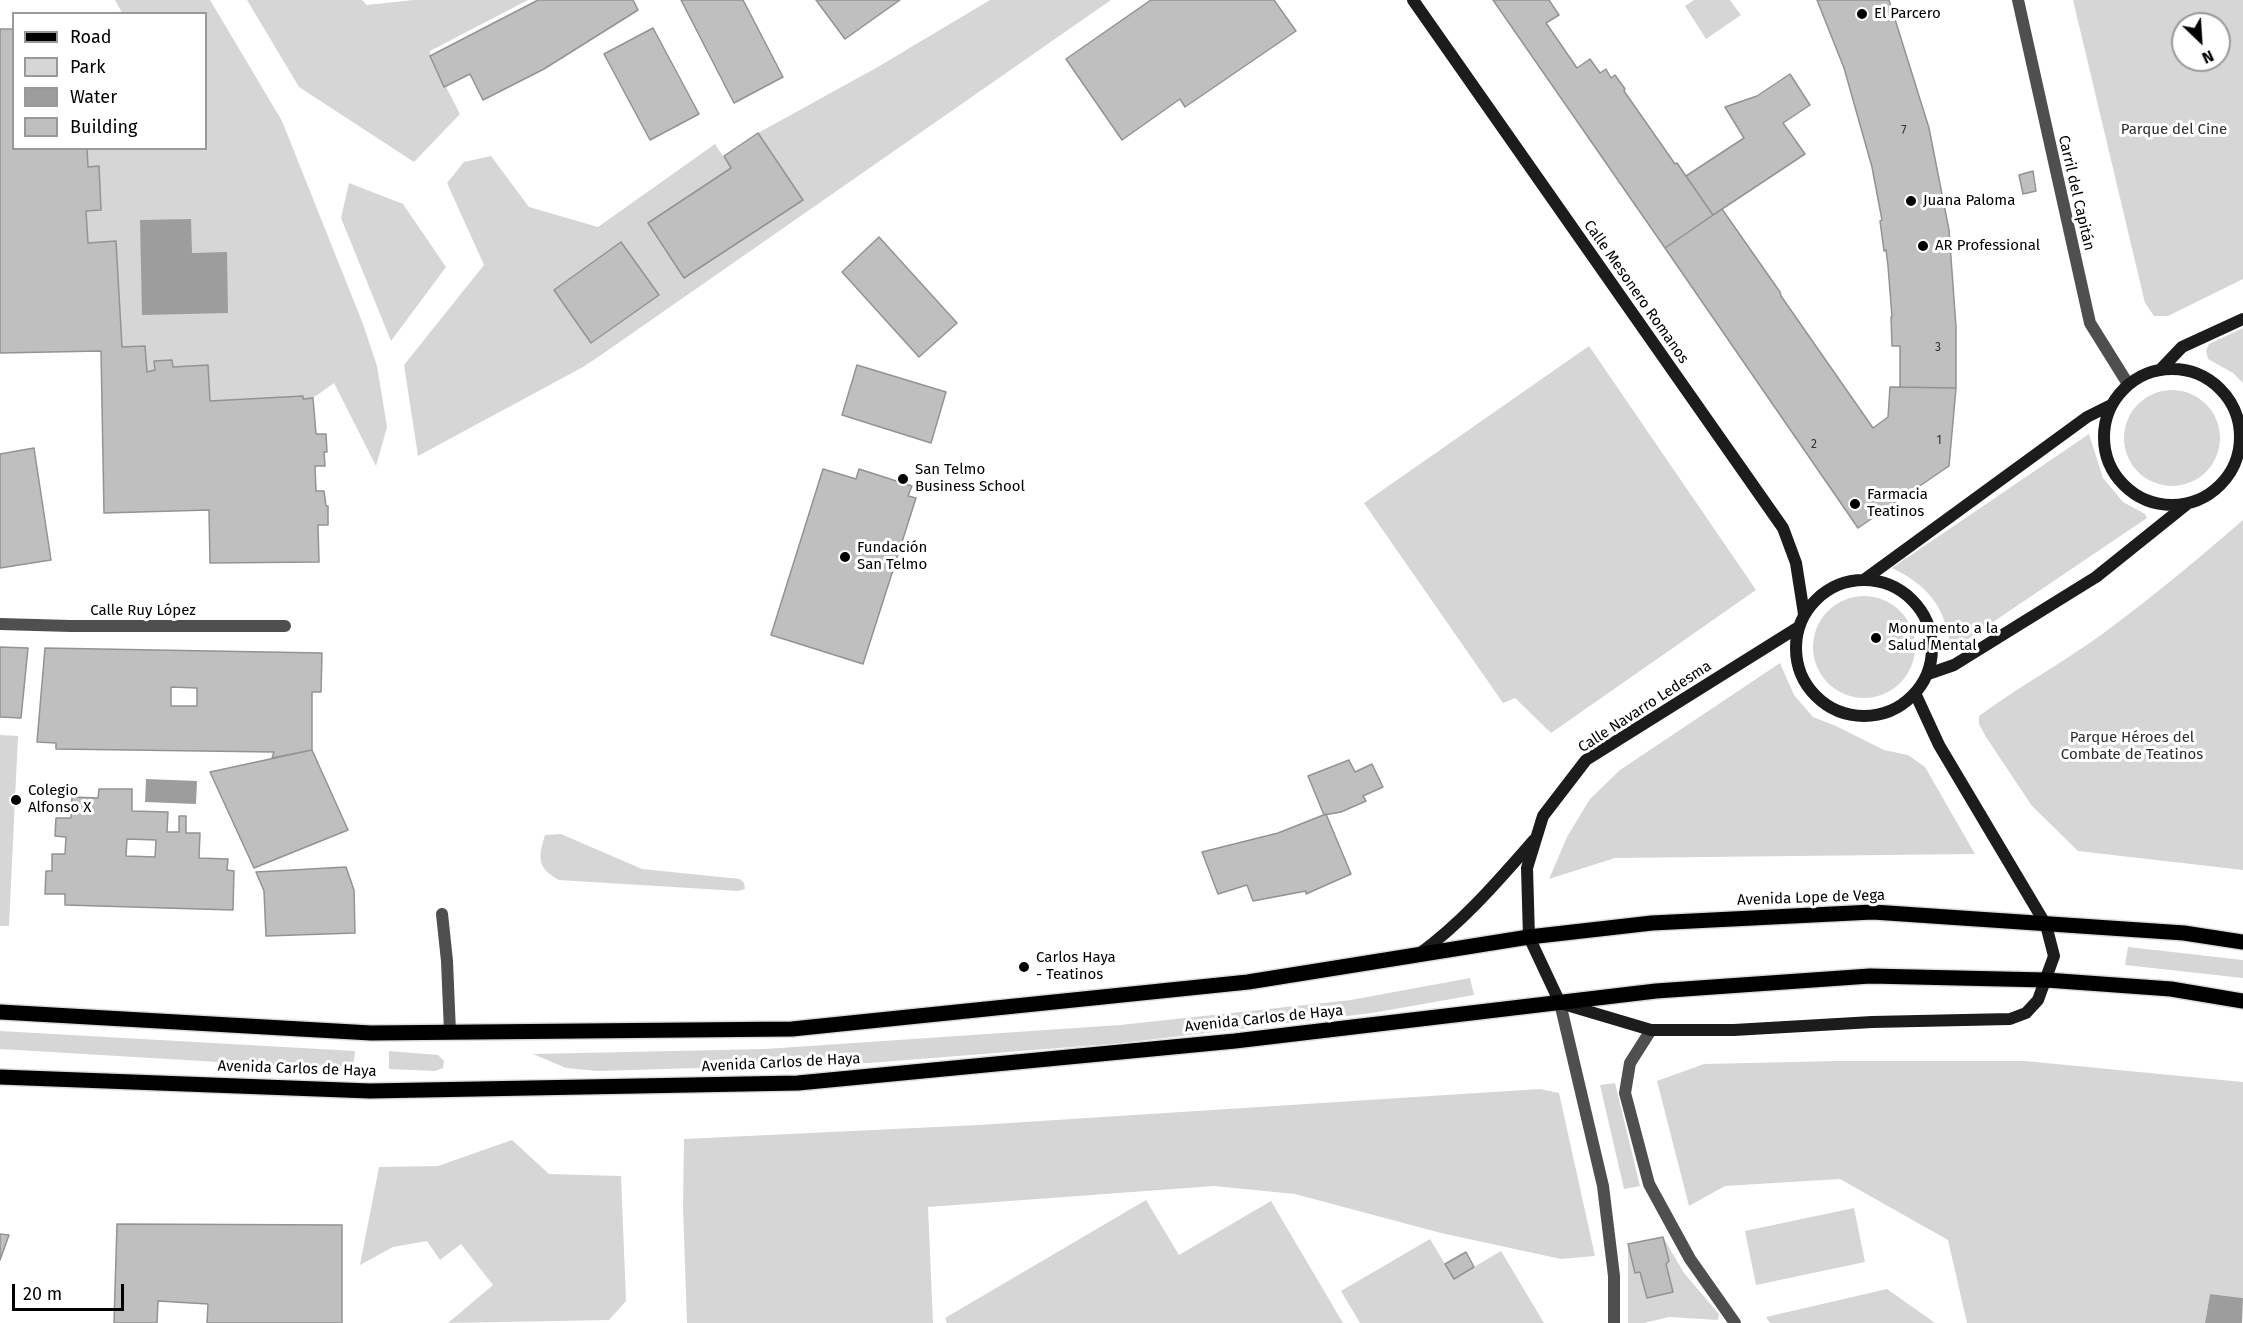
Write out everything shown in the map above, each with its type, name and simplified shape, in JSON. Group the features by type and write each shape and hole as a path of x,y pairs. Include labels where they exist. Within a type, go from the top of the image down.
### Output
{"main road":[{"name":"Calle Mesonero Romanos","path":"1413,0 1783,528 1796,563 1804,614"},
{"path":"2161,369 2182,347 2243,319"},
{"path":"1928,674 1954,665 2096,577 2187,504 2204,497 2220,486 2231,471 2241,447 2240,422 2229,397 2211,380 2188,369 2161,369 2144,374 2128,384 2111,405 2104,426 2104,449 2111,470 2125,487 2143,500 2164,505 2187,504"},
{"path":"1865,579 2087,417 2111,405"},
{"path":"2231,471 2243,464"},
{"path":"1865,579 1891,584 1913,599 1928,621 1933,648 1928,674 1915,693 1894,709 1869,716 1843,713 1820,701 1803,680 1795,655 1797,628 1814,601 1826,590 1845,582 1865,579"},
{"name":"Calle Navarro Ledesma","path":"1536,837 1543,816 1586,760 1797,628"},
{"path":"1536,837 1527,868 1529,937 1560,1003 1651,1030 1734,1030 1872,1022 2010,1020 2026,1013 2032,1007 2038,1000 2046,980 2054,956 2046,925 1939,745 1915,693"},
{"path":"0,1012 371,1033 792,1029 1248,982 1418,955 1446,934 1482,898 1536,837"},
{"name":"Avenida Lope de Vega","path":"1418,955 1529,937 1652,923 1873,912 2184,933 2243,942"},
{"path":"1560,1003 1656,991 1870,976 2046,980 2170,989 2243,1001"},
{"name":"Avenida Carlos de Haya","path":"0,1077 370,1091 798,1083 1235,1041 1560,1003"}],"street":[{"name":"Carril del Capitán","path":"2018,0 2090,323 2128,384"},
{"name":"Calle Ruy López","path":"0,624 285,626"},
{"path":"442,914 450,1032"},
{"path":"1560,1003 1603,1186 1614,1276 1614,1323"},
{"path":"1651,1030 1630,1063 1625,1093 1649,1184 1690,1259 1734,1323"}],"green space":[{"path":"115,0 210,0 282,121 363,324 377,366 387,427 376,466 334,383 313,398 303,399 303,396 210,401 208,365 173,367 172,360 154,362 155,370 147,372 145,346 122,347 116,242 88,243 86,211 101,209 99,166 88,167 87,150 207,150 207,12 121,12"},
{"path":"247,0 362,0 367,5 413,0 528,0 430,51 430,56 460,114 414,162 299,87"},
{"path":"990,0 1111,0 583,367 418,456 404,365 484,265 447,183 464,162 491,156 529,207 598,227 715,144 731,168 802,200 758,133 876,68","holes":["621,242 658,295 592,343 554,290"]},
{"path":"1694,0 1730,0 1741,15 1706,39 1685,6"},
{"name":"Parque del Cine","path":"2073,0 2243,0 2243,279 2168,316 2154,316 2145,303"},
{"path":"349,183 403,204 446,267 391,341 341,218"},
{"path":"2243,328 2243,383 2233,373 2208,359 2206,351 2209,344"},
{"path":"1589,346 1756,590 1551,733 1515,698 1503,703 1364,503"},
{"path":"2172,390 2191,393 2206,404 2217,419 2220,438 2217,457 2206,472 2191,483 2172,486 2153,483 2138,472 2127,457 2124,438 2127,419 2138,404 2153,393"},
{"path":"2089,434 2103,478 2123,502 2145,514 2147,518 1956,647 1950,645 1944,619 1932,598 1915,582 1892,568"},
{"name":"Parque Héroes del Combate de Teatinos","path":"2243,520 2243,870 2078,851 2032,806 1986,737 1979,724 1979,716 2101,635"},
{"path":"1864,596 1884,599 1893,604 1907,618 1912,627 1915,647 1912,667 1907,676 1893,690 1884,695 1864,698 1844,695 1835,690 1821,676 1816,667 1813,647 1816,627 1821,618 1835,604 1844,599"},
{"path":"1780,663 1794,695 1813,717 1884,750 1908,755 1925,767 1975,854 1615,858 1549,879 1567,837 1590,799 1620,770"},
{"path":"0,735 18,736 9,926 0,926"},
{"path":"561,834 642,869 740,879 745,889 738,891 559,880 543,867 541,850 545,835"},
{"path":"2128,947 2243,960 2243,978 2125,965"},
{"path":"1470,978 1474,995 1372,1013 1122,1043 869,1063 598,1071 566,1068 533,1054 765,1049 1120,1025 1351,1000"},
{"path":"0,1031 355,1051 353,1070 0,1049"},
{"path":"389,1051 438,1055 444,1061 443,1068 435,1071 389,1069"},
{"path":"2025,1061 2243,1082 2243,1298 2210,1294 2205,1323 1967,1323 1948,1240 1840,1179 1725,1186 1689,1206 1657,1081 1704,1064"},
{"path":"1615,1083 1640,1186 1624,1189 1600,1085"},
{"path":"1540,1089 1559,1093 1595,1256 1561,1259 1441,1233 1295,1194 1214,1186 928,1207 933,1323 687,1323 683,1208 684,1139 978,1125"},
{"path":"512,1140 549,1174 621,1176 626,1301 609,1320 448,1323 493,1285 461,1244 440,1260 427,1241 393,1247 360,1265 379,1167 438,1166"},
{"path":"1146,1200 1179,1255 1271,1201 1343,1323 947,1323 945,1318"},
{"path":"1854,1208 1865,1262 1756,1285 1745,1231"},
{"path":"1663,1237 1684,1273 1719,1314 1718,1320 1669,1317 1644,1323 1628,1323 1628,1244 1635,1273 1640,1272 1647,1298 1672,1292"},
{"path":"1430,1239 1454,1279 1501,1251 1544,1323 1360,1323 1341,1291"},
{"path":"1887,1289 1935,1323 1770,1323 1766,1317"}],"water":[{"path":"191,219 192,253 227,252 228,313 142,315 140,220"},
{"path":"146,779 197,781 196,804 145,802"},
{"path":"2210,1294 2243,1298 2242,1323 2205,1323"}],"building":[{"path":"538,0 633,0 638,10 544,69 483,100 470,74 444,87 430,56"},
{"path":"681,0 743,0 783,77 734,103"},
{"path":"816,0 900,0 845,39"},
{"path":"1151,0 1274,0 1296,31 1185,107 1180,99 1122,140 1066,59"},
{"path":"1493,0 1549,0 1559,15 1546,23 1577,68 1590,59 1600,73 1606,69 1611,78 1615,75 1675,164 1677,163 1713,215 1665,248"},
{"path":"1817,0 1889,0 1929,128 1949,230 1956,327 1956,388 1900,387 1900,346 1892,346 1888,266 1872,167 1844,68"},
{"path":"653,28 699,114 650,140 604,54"},
{"path":"0,29 12,29 12,150 87,150 88,167 99,166 101,210 86,211 88,243 116,241 122,347 145,346 147,372 155,370 154,361 172,360 173,367 208,365 210,401 303,396 303,399 313,398 316,434 326,434 327,452 324,452 325,466 315,466 316,491 324,491 326,506 328,506 328,525 318,525 319,562 210,563 209,510 104,513 101,351 0,353"},
{"path":"1790,74 1810,105 1783,123 1805,154 1713,215 1686,176 1744,138 1725,107 1757,96"},
{"path":"758,133 803,200 684,278 648,223 731,168 724,156"},
{"path":"2033,171 2036,191 2023,194 2019,175"},
{"path":"1722,209 1873,428 1888,417 1890,387 1956,388 1949,466 1858,528 1665,248"},
{"path":"879,237 957,323 919,357 842,272"},
{"path":"621,242 659,295 591,343 554,290"},
{"path":"857,365 946,392 931,443 842,415"},
{"path":"34,448 51,560 0,568 0,454"},
{"path":"823,469 856,479 859,469 912,486 908,496 916,498 863,664 771,635"},
{"path":"0,647 28,648 21,718 0,717"},
{"path":"45,648 322,653 321,692 312,692 312,750 272,758 274,752 56,749 56,743 37,742","holes":["171,687 197,688 197,706 171,706"]},
{"path":"312,750 348,830 254,868 210,772"},
{"path":"1349,760 1355,772 1372,764 1383,787 1363,796 1366,801 1341,812 1324,815 1308,776"},
{"path":"99,789 132,789 132,811 168,812 167,832 179,832 179,816 186,816 186,833 200,833 199,858 228,859 227,870 234,871 233,910 65,905 65,894 45,894 46,871 52,871 52,854 65,854 66,837 55,836 56,818 71,818 72,797 98,798","holes":["127,839 156,840 155,857 126,856"]},
{"path":"1326,814 1351,874 1306,894 1306,891 1253,901 1247,885 1218,894 1202,852 1278,833"},
{"path":"346,867 354,890 355,933 266,936 264,891 256,872"},
{"path":"117,1224 342,1225 342,1323 207,1323 208,1304 158,1301 157,1323 114,1323"},
{"path":"0,1234 9,1235 0,1260"},
{"path":"1663,1237 1669,1261 1666,1264 1673,1292 1647,1298 1640,1272 1635,1273 1628,1244"},
{"path":"1466,1252 1474,1267 1454,1279 1445,1264"}],"place":[{"name":"El Parcero","path":"1862,14"},
{"name":"Juana Paloma","path":"1911,201"},
{"name":"AR Professional","path":"1923,246"},
{"name":"San Telmo Business School","path":"903,479"},
{"name":"Farmacia Teatinos","path":"1855,504"},
{"name":"Fundación San Telmo","path":"845,557"},
{"name":"Monumento a la Salud Mental","path":"1876,638"},
{"name":"Colegio Alfonso X","path":"16,800"},
{"name":"Carlos Haya - Teatinos","path":"1024,967"}]}
